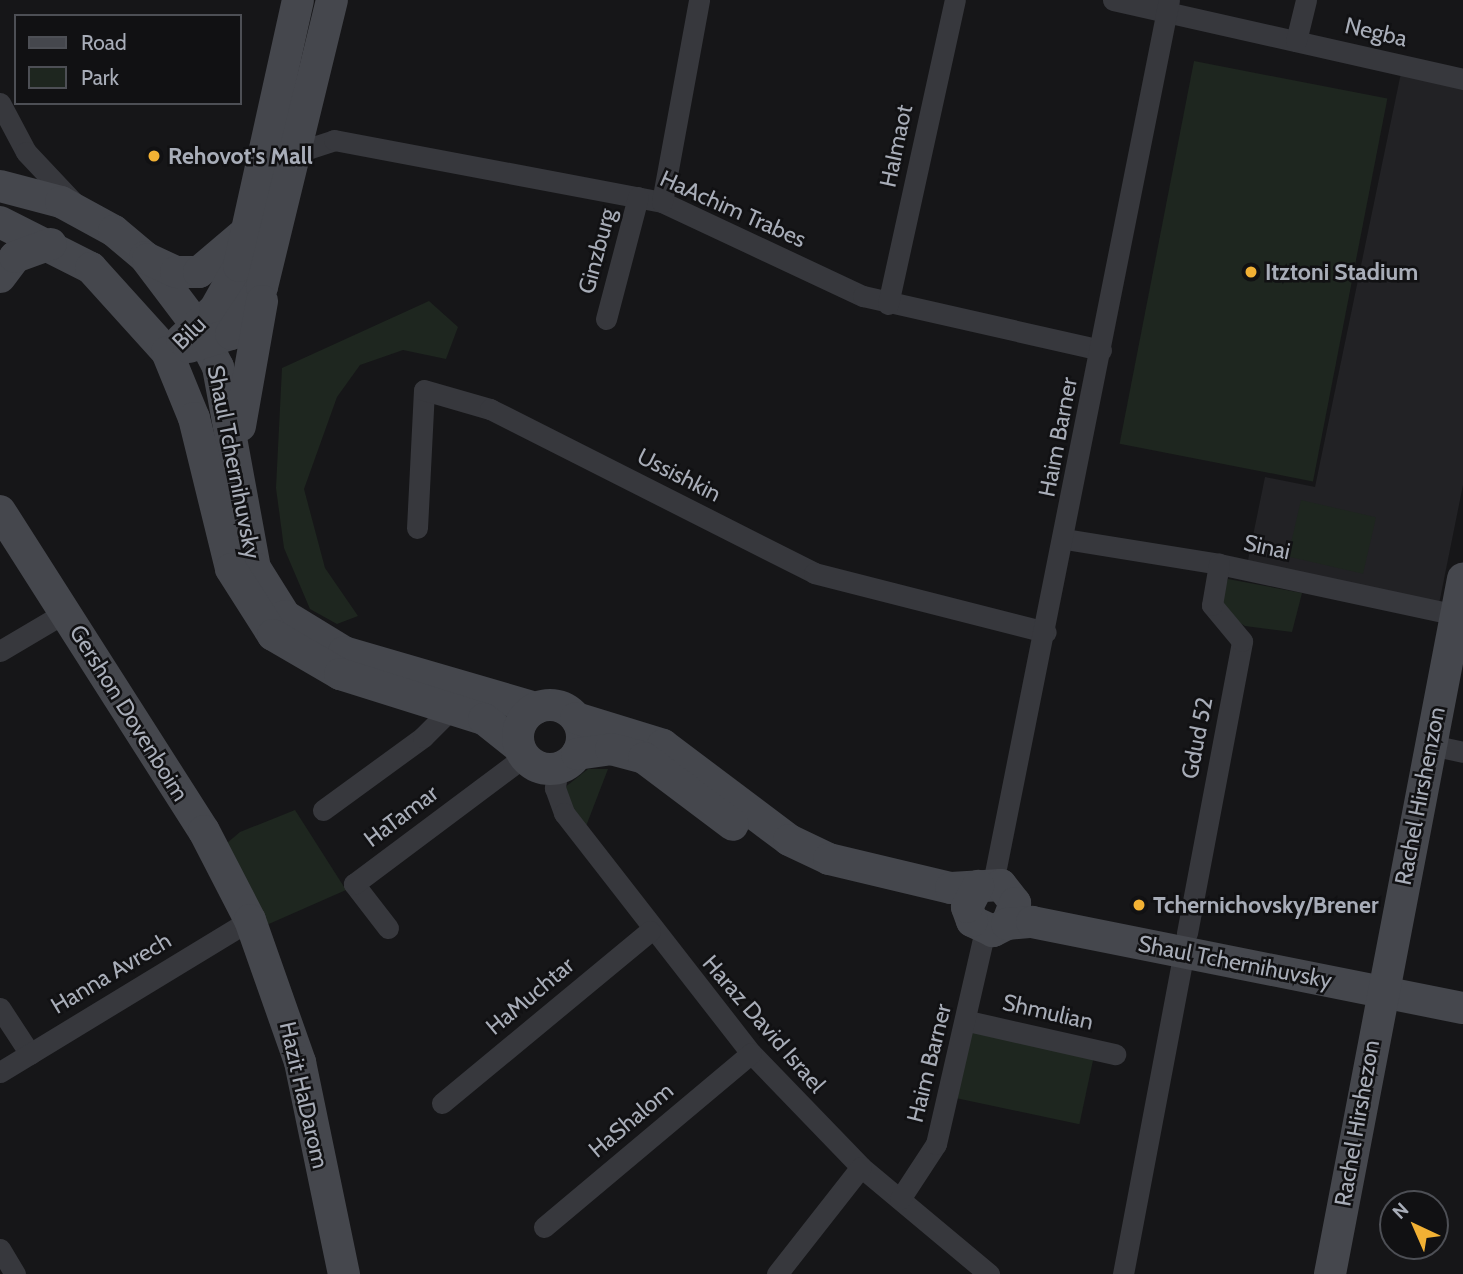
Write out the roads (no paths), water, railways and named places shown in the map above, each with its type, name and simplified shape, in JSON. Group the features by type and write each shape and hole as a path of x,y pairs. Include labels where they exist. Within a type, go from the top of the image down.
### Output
{"street":[{"name":"Bilu","path":"202,334 232,280 251,226 298,0"},
{"name":"Bilu","path":"167,352 202,334 231,334 271,267 332,0"},
{"path":"662,202 699,0"},
{"name":"HaImaot","path":"888,304 955,0"},
{"name":"Negba","path":"1113,0 1168,6 1296,41 1463,79"},
{"path":"1296,41 1306,0"},
{"name":"Haim Barner","path":"900,1199 936,1144 970,1011 1168,6"},
{"path":"0,103 26,152 80,209"},
{"name":"HaAchim Trabes","path":"298,152 334,139 662,202 888,304 1101,350"},
{"name":"Shaul Tchernihuvsky","path":"0,186 80,209 145,257 202,334 238,462 255,568 285,615 344,652 536,708"},
{"name":"Ginzburg","path":"606,319 638,197"},
{"name":"Shaul Tchernihuvsky","path":"1,225 51,244 111,284 167,352 194,418 231,569 261,623 319,666 494,724 522,752"},
{"path":"145,257 176,272 199,271 226,255 251,226"},
{"path":"0,277 15,257 51,244"},
{"path":"238,462 245,377 271,267"},
{"name":"Ussishkin","path":"417,528 424,390 490,409 814,573 1046,632"},
{"name":"Gershon Dovenboim","path":"0,511 204,831 250,919"},
{"name":"Sinai","path":"1065,539 1219,564 1456,615"},
{"name":"Gdud 52","path":"1123,1274 1242,641 1212,605 1219,564"},
{"name":"Rachel Hirshenzon","path":"1383,981 1463,579"},
{"path":"0,651 66,612"},
{"path":"323,810 423,737 452,708"},
{"path":"536,708 562,708 576,719 582,736 568,761 539,768 522,752 519,728 536,708"},
{"name":"Shaul Tchernihuvsky","path":"576,719 663,745 789,840 829,859 951,888 1032,922 1185,942 1383,981 1463,989"},
{"path":"1431,745 1463,752"},
{"name":"HaTamar","path":"388,928 354,884 522,752"},
{"name":"Shaul Tchernihuvsky","path":"568,761 634,754 800,867 991,905"},
{"name":"Haraz David Israel","path":"568,761 555,788 564,813 650,931 751,1053 861,1167 989,1274"},
{"name":"Hanna Avrech","path":"0,1072 250,919"},
{"name":"Hazit HaDarom","path":"250,919 300,1062 344,1274"},
{"name":"HaMuchtar","path":"443,1102 650,931"},
{"name":"Shaul Tchernihuvsky","path":"1383,981 1463,1008"},
{"name":"Rachel Hirshezon","path":"1330,1274 1383,981"},
{"path":"0,1008 30,1054"},
{"name":"Shmulian","path":"970,1011 1115,1055"},
{"name":"HaShalom","path":"544,1227 751,1053"},
{"path":"778,1274 861,1167"},
{"path":"0,1249 15,1274"}],"place":[{"name":"Rehovot's Mall","path":"154,156"},
{"name":"Itztoni Stadium","path":"1251,272"},
{"name":"Tchernichovsky/Brener","path":"1139,905"}]}
